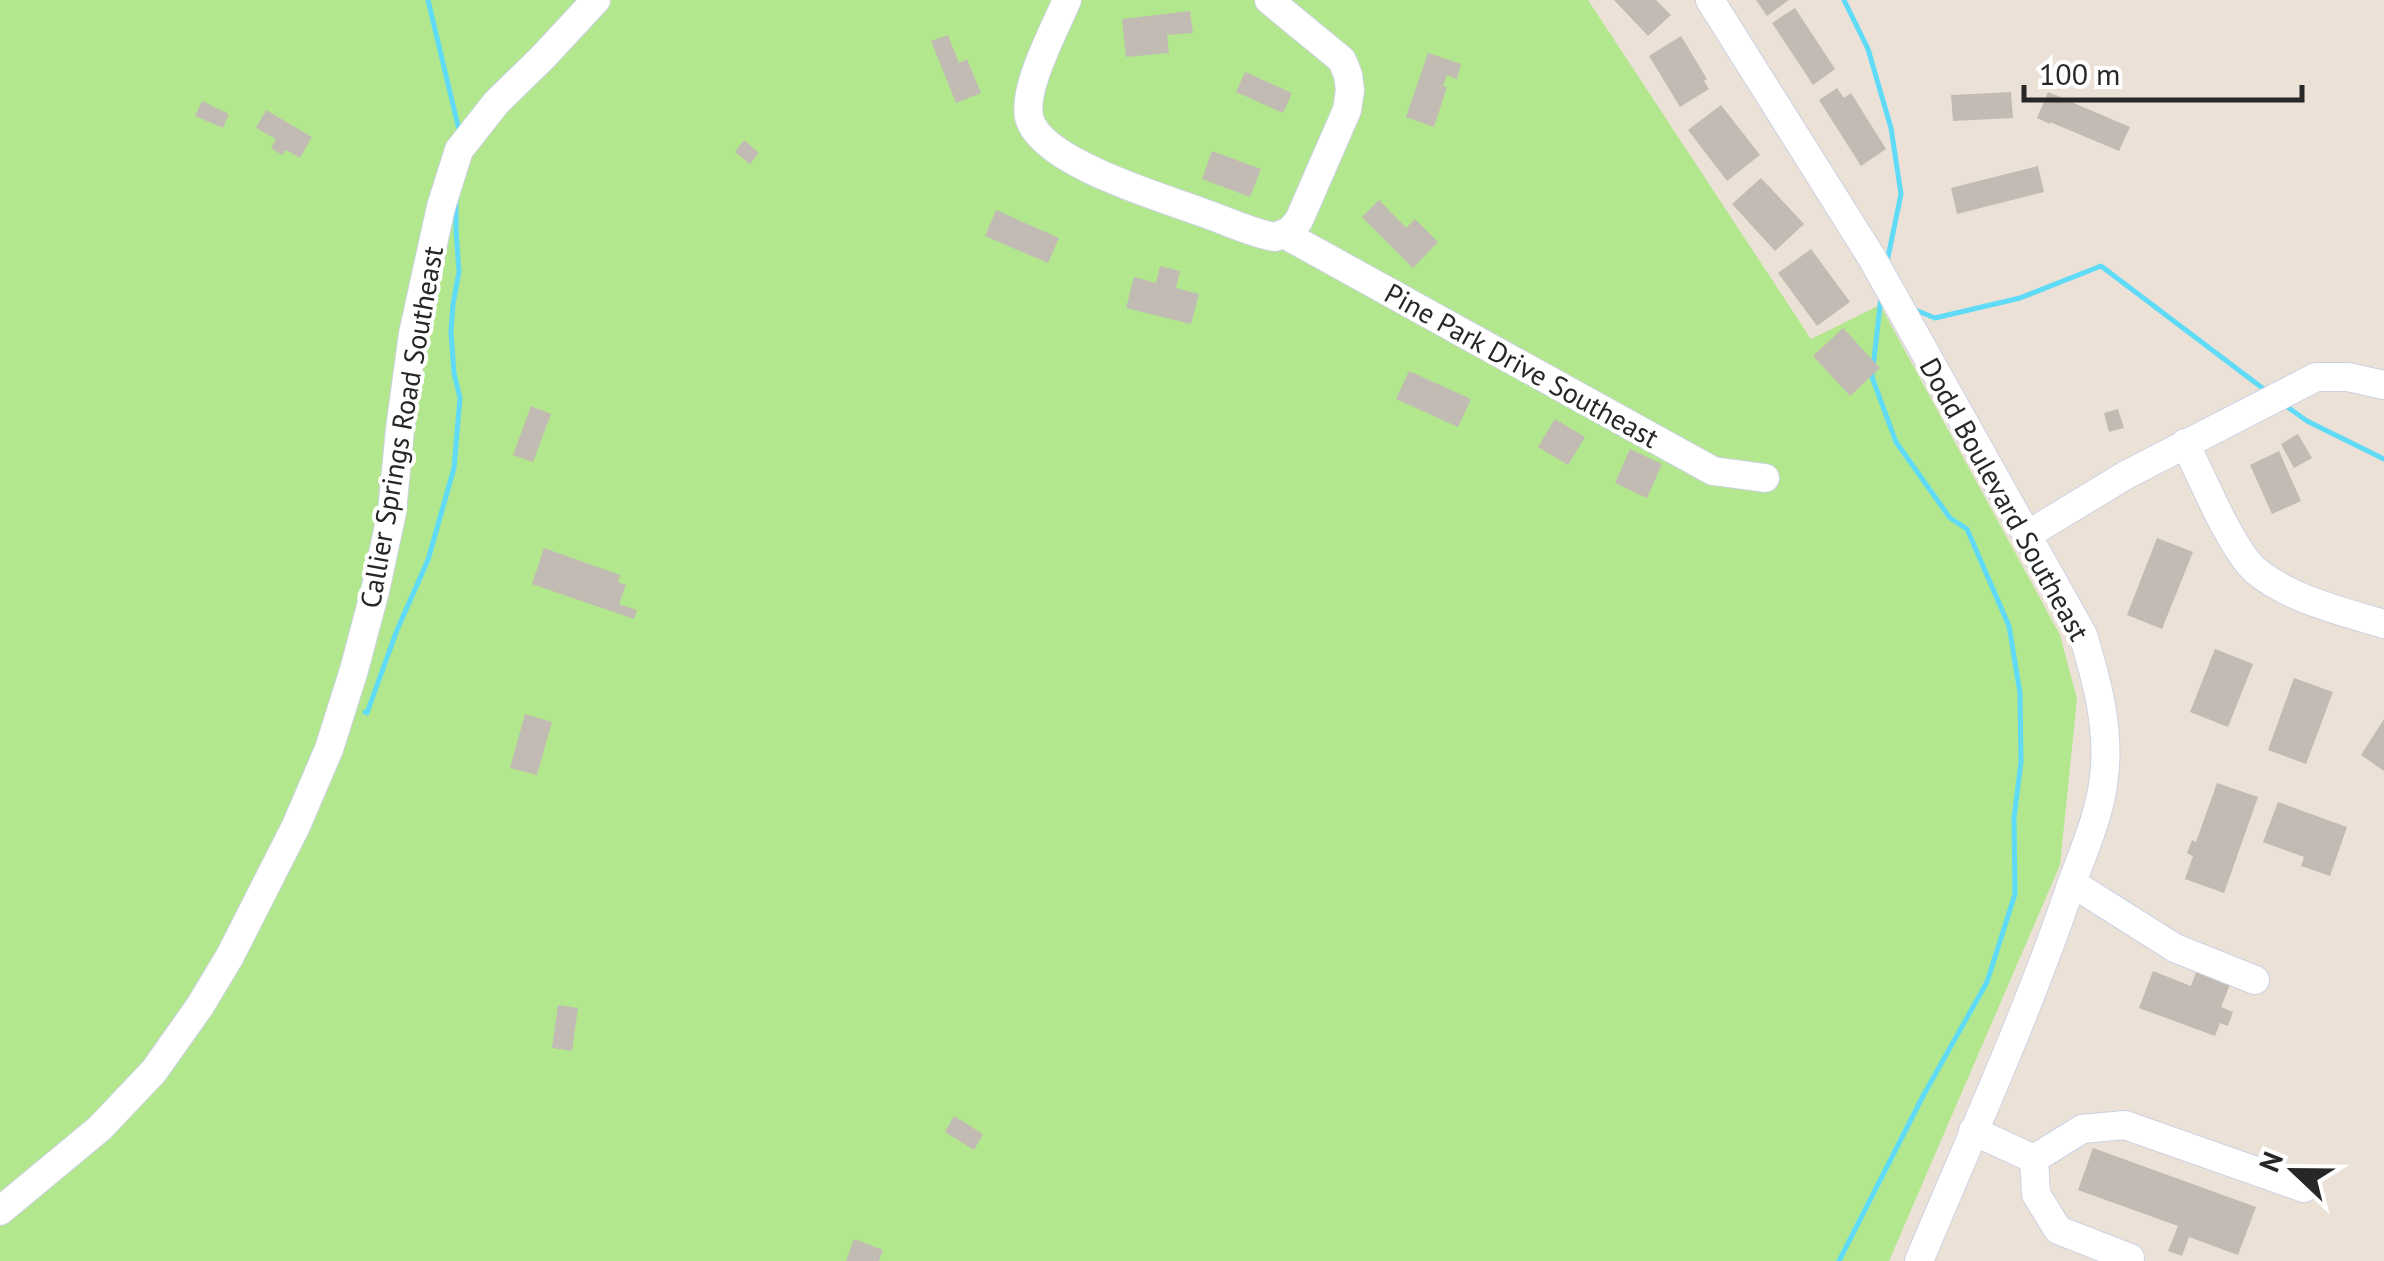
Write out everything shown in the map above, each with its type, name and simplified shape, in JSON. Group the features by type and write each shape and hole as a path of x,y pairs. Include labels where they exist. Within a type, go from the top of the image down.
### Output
{"street":[{"name":"Callier Springs Road Southeast","path":"0,1211 100,1128 154,1071 230,956 296,826 329,749 375,591 392,512 413,334 441,207 459,150 496,103 596,0"},
{"name":"Pine Park Drive Southeast","path":"1067,0 1032,82 1028,104 1030,122 1040,136 1068,158 1100,175 1267,236 1284,234 1713,471 1765,478"},
{"path":"1269,0 1342,60 1350,90 1347,110 1299,220 1284,234"},
{"name":"Dodd Boulevard Southeast","path":"1710,0 1872,258 2084,635 2100,690 2106,741 2104,778 2096,813 2052,941 1918,1261"},
{"path":"2027,535 2184,443 2316,377 2348,377 2384,385"},
{"path":"2184,443 2234,542 2254,570 2316,604 2384,624"},
{"path":"2072,882 2176,948 2256,980"},
{"path":"2034,1159 2082,1129 2125,1125 2304,1188"},
{"path":"1974,1131 2034,1159"},
{"path":"2034,1159 2036,1194 2058,1230 2130,1258"}],"green space":[{"path":"0,0 1588,0 1811,339 1880,305 2060,635 2077,699 2060,865 1889,1261 0,1261"}],"building":[{"path":"1614,0 1656,0 1671,15 1648,36"},
{"path":"1756,0 1789,0 1767,16"},
{"path":"1795,8 1835,69 1813,85 1772,23"},
{"path":"1190,11 1193,33 1167,35 1169,53 1126,57 1122,19"},
{"path":"948,35 959,63 967,59 981,93 956,103 931,41"},
{"path":"1681,36 1709,89 1680,107 1649,56"},
{"path":"1428,53 1461,64 1457,79 1447,75 1434,127 1406,117"},
{"path":"1245,72 1292,93 1283,113 1236,92"},
{"path":"1837,88 1844,98 1851,93 1886,149 1861,166 1819,100"},
{"path":"2011,92 2013,118 1953,121 1951,95"},
{"path":"2048,92 2130,127 2119,151 2037,118"},
{"path":"202,101 229,114 223,128 195,116"},
{"path":"1721,105 1760,155 1727,181 1688,130"},
{"path":"266,110 312,137 300,158 286,150 282,155 271,148 276,139 256,128"},
{"path":"744,140 759,153 750,164 735,152"},
{"path":"1212,151 1261,169 1250,197 1202,179"},
{"path":"2038,166 2044,192 1957,214 1951,188"},
{"path":"1761,178 1804,224 1775,251 1732,204"},
{"path":"1379,200 1406,228 1415,219 1438,242 1413,268 1362,217"},
{"path":"996,210 1059,238 1048,263 985,236"},
{"path":"1811,249 1850,302 1817,326 1778,273"},
{"path":"1160,266 1180,271 1176,288 1199,294 1191,324 1126,308 1134,277 1156,283"},
{"path":"1843,328 1880,368 1850,396 1813,356"},
{"path":"1409,371 1471,399 1458,427 1396,399"},
{"path":"531,406 551,414 533,462 513,455"},
{"path":"2118,409 2124,428 2109,432 2104,413"},
{"path":"1555,419 1585,437 1568,465 1538,447"},
{"path":"2298,434 2312,458 2294,468 2281,444"},
{"path":"1630,449 1662,464 1647,498 1615,483"},
{"path":"2279,451 2301,501 2272,514 2250,465"},
{"path":"2157,538 2193,552 2162,629 2127,615"},
{"path":"544,548 620,575 618,582 626,585 619,604 637,610 634,619 532,584"},
{"path":"2215,649 2253,664 2228,727 2190,712"},
{"path":"2294,678 2333,692 2306,764 2268,750"},
{"path":"525,714 552,722 537,775 510,768"},
{"path":"2384,719 2384,771 2361,755"},
{"path":"2217,783 2258,797 2224,893 2185,879 2193,856 2187,853 2192,840 2196,842"},
{"path":"2278,802 2347,827 2330,876 2301,866 2304,857 2263,842"},
{"path":"2199,964 2233,977 2221,1007 2233,1012 2228,1026 2220,1023 2215,1036 2139,1008 2153,971 2191,986"},
{"path":"558,1005 578,1008 572,1051 552,1048"},
{"path":"954,1116 983,1134 974,1150 945,1132"},
{"path":"2093,1148 2256,1207 2238,1255 2189,1237 2182,1256 2168,1251 2178,1226 2078,1190"},
{"path":"854,1239 883,1250 879,1261 846,1261"}],"waterway":[{"path":"428,0 459,130"},
{"path":"1844,0 1868,49 1891,128 1901,194 1887,262"},
{"path":"365,712 428,560 454,468 460,398 451,332 459,272 456,200"},
{"path":"1913,309 1935,318 2020,298 2101,266 2265,390"},
{"path":"1839,1261 1923,1096 1987,982 2015,894 2014,818 2021,762 2020,693 2009,626 1967,529 1950,518 1896,442 1872,377 1881,297"},
{"path":"2286,406 2307,421 2384,459"}]}
